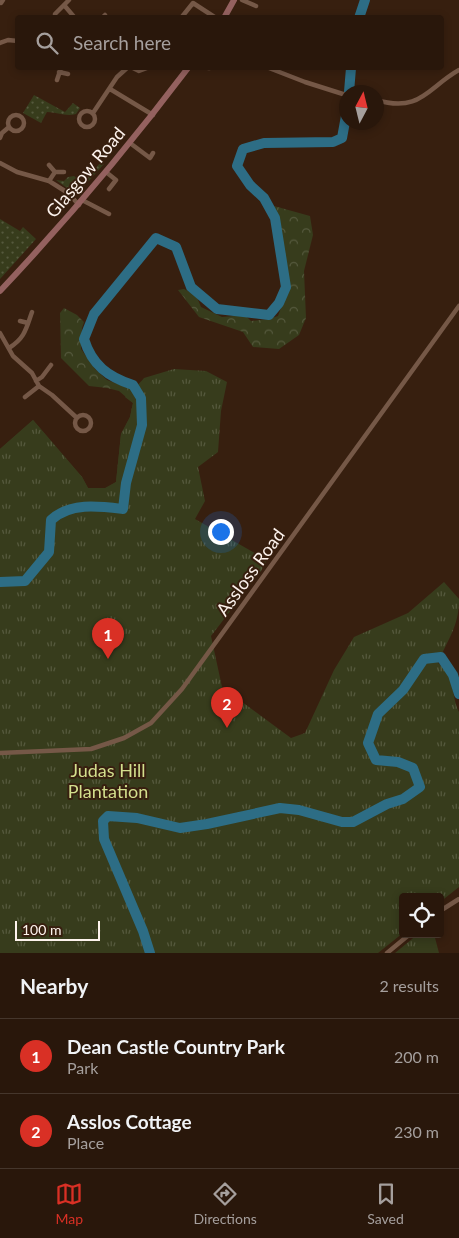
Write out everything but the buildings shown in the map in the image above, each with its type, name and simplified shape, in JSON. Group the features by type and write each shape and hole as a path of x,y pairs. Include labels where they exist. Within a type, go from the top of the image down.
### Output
{"main road":[{"path":"226,15 234,0"},
{"name":"Glasgow Road","path":"0,291 106,172 186,70"}],"street":[{"path":"55,15 69,0"},
{"path":"242,0 256,6"},
{"path":"183,15 193,3 211,15"},
{"path":"64,5 73,15"},
{"path":"0,43 8,40 15,41"},
{"path":"57,80 60,70 68,74"},
{"path":"92,113 122,70"},
{"path":"275,70 339,93"},
{"path":"384,102 407,103 423,97 459,70"},
{"path":"110,89 153,114"},
{"path":"0,138 9,127"},
{"path":"130,143 150,158 153,153"},
{"path":"0,163 17,172 49,181 80,202 109,214"},
{"path":"49,165 55,172 64,172"},
{"path":"49,181 55,172"},
{"path":"106,172 116,180 109,189"},
{"name":"Assloss Road","path":"0,753 91,749 124,738 151,723 190,679 459,306"},
{"path":"9,348 21,339 26,332 32,312"},
{"path":"20,321 28,323"},
{"path":"0,333 13,356 32,373 39,386 77,418"},
{"path":"36,381 52,365"},
{"path":"25,397 39,386"},
{"path":"444,909 458,902"},
{"path":"388,953 405,938"}],"green space":[{"path":"34,95 65,112 73,103 80,108 76,114 72,115 47,112 41,123 23,113"},
{"path":"101,162 104,164 79,192 71,191 56,180 64,181 68,177 74,176 83,182"},
{"path":"274,206 310,216 313,235 304,271 306,318 299,335 279,349 253,347 243,332 199,317 178,290 184,289 196,295 201,307 222,317 245,315 251,321 278,316 287,292 288,271 282,246 280,221"},
{"path":"0,219 20,231 23,227 36,239 0,279"},
{"path":"64,308 77,315 84,322 81,349 95,369 107,380 131,389 136,399 115,502 0,449 33,420 82,477 88,488 105,488 116,482 121,434 130,417 133,403 119,391 89,386 61,358 60,313"},
{"name":"Judas Hill Plantation","path":"174,369 206,371 227,382 221,411 218,452 198,467 205,501 195,519 267,560 261,571 211,636 222,687 291,738 305,733 334,670 354,637 408,613 444,582 459,599 459,609 455,625 438,663 450,679 459,712 459,887 444,899 444,893 399,893 399,936 378,953 0,953 0,449 33,420 82,477 88,488 106,488 116,482 121,434 130,417 133,403 125,397 144,378"},
{"path":"413,938 435,938 439,953 395,953"}],"waterway":[{"path":"360,15 365,0"},
{"path":"350,85 351,70"},
{"path":"0,582 25,581 49,552 51,520 59,514 67,510 85,507 123,509 126,483 142,425 141,398 133,385 116,378 102,369 87,348 84,339 94,314 156,238 176,247 191,287 217,309 269,315 279,303 286,287 275,218 264,198 250,185 237,166 243,149 264,143 333,142 342,138 343,130"},
{"path":"150,953 143,931 104,839 103,821 108,816 137,818 180,828 280,808 299,810 342,822 353,822 387,804 403,799 420,787 413,768 398,762 376,760 368,743 378,714 403,690 424,659 441,657 453,675 459,694"}],"place":[{"name":"Dean Castle Country Park","path":"108,659"},
{"name":"Asslos Cottage","path":"227,728"}]}
